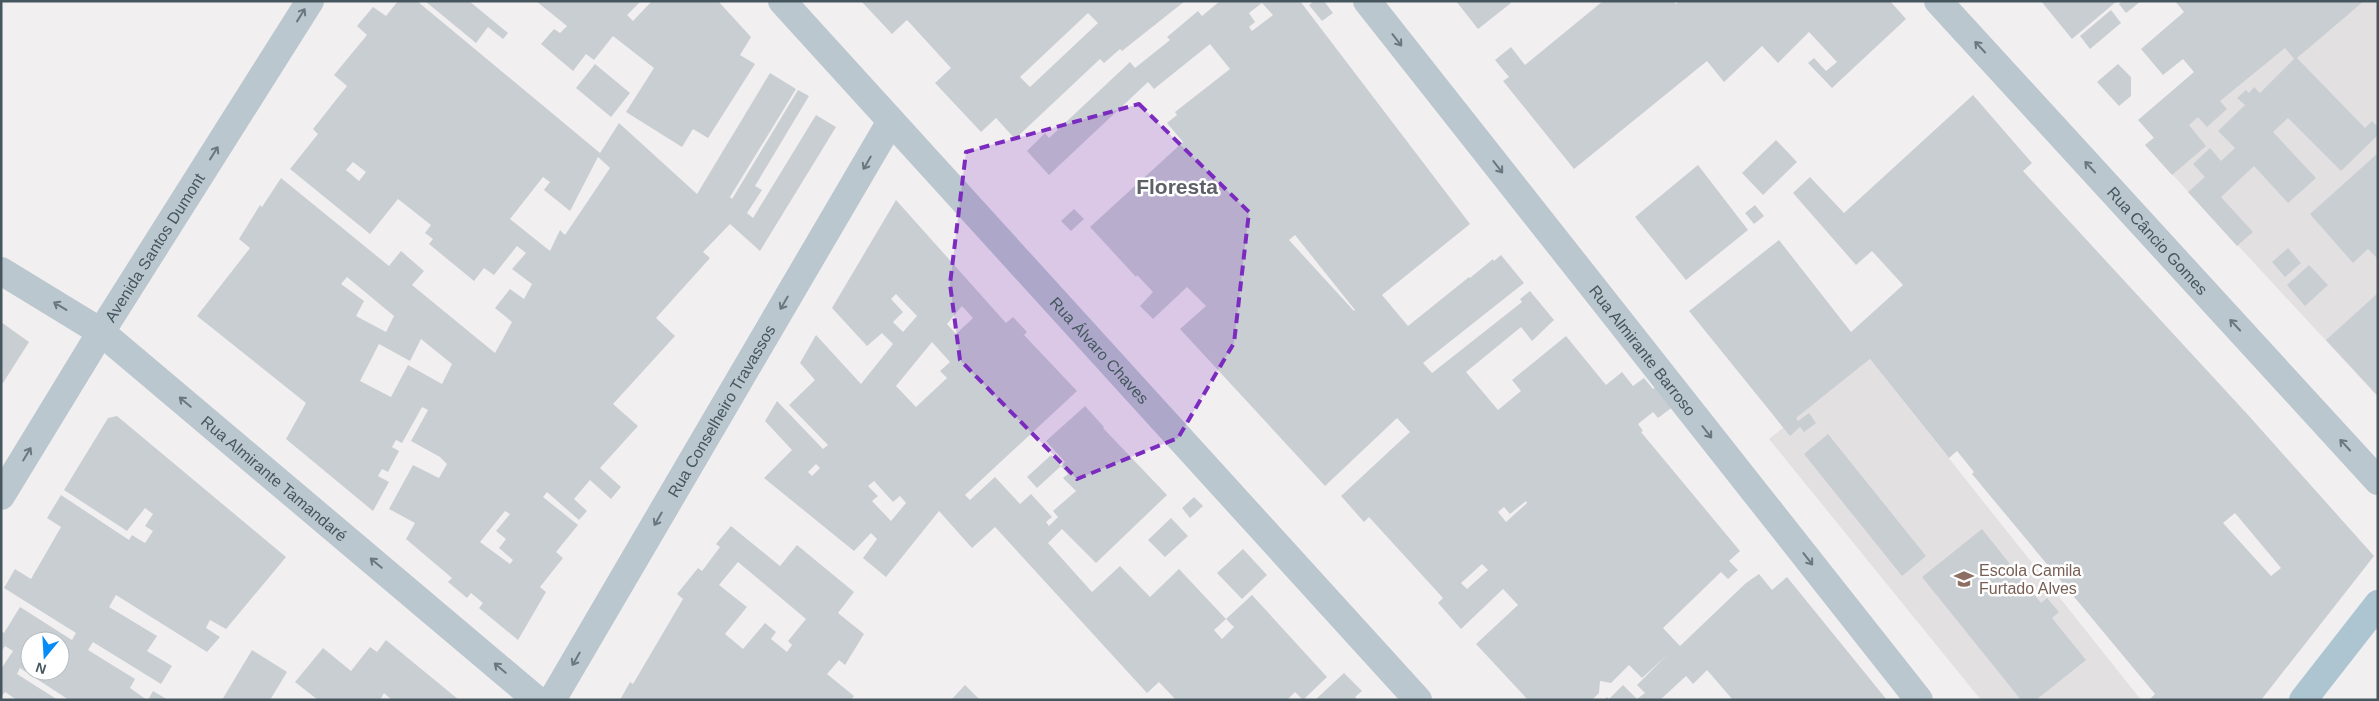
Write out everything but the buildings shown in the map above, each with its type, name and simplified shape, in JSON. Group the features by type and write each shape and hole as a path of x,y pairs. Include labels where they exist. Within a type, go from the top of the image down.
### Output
{"main road":[{"path":"2302,700 2378,604"}],"street":[{"name":"Avenida Santos Dumont","path":"1,496 101,332 310,1"},
{"name":"Rua Álvaro Chaves","path":"782,1 1418,700"},
{"name":"Rua Almirante Barroso","path":"1367,1 1919,700"},
{"name":"Rua Câncio Gomes","path":"1938,1 2378,481"},
{"name":"Rua Conselheiro Travassos","path":"552,700 891,121"},
{"name":"Rua Almirante Tamandaré","path":"1,271 101,332 537,700"}],"highlighted area":[{"path":"1139,104 1249,212 1234,343 1178,438 1077,479 960,360 950,284 966,152"}],"shaded area":[{"path":"2311,1 2378,1 2378,397 2145,145"},
{"name":"Escola Camila Furtado Alves","path":"1870,359 2141,700 1981,700 1769,439"}],"place":[{"name":"Escola Camila Furtado Alves","path":"1964,579"}],"district":[{"name":"Floresta","path":"1177,187"}]}
